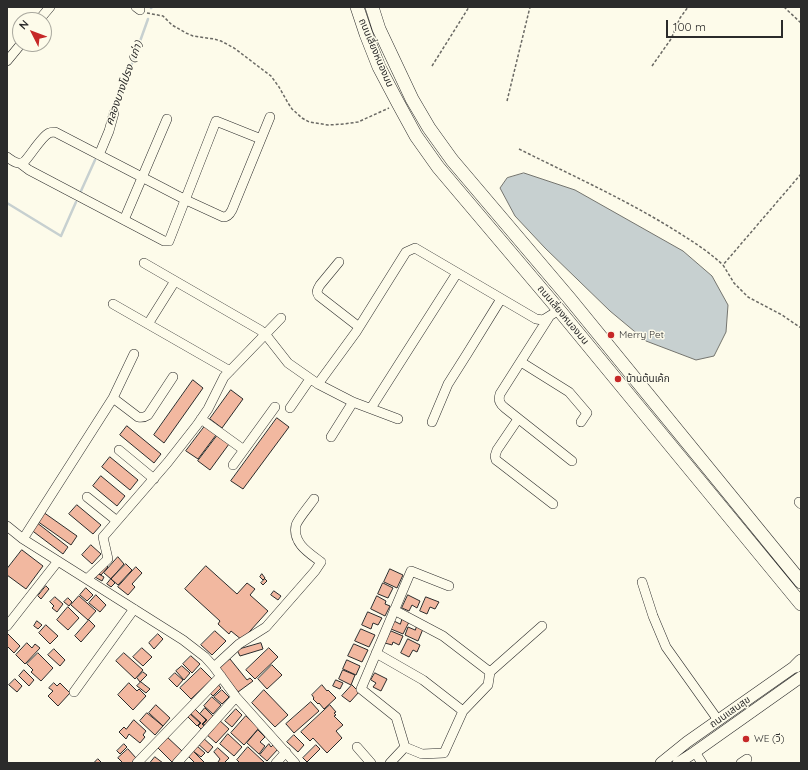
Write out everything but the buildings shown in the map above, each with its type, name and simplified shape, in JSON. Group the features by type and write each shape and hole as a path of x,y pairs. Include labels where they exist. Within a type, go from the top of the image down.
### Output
{"highway":[{"name":"ถนนเลี่ยงหนองมน","path":"357,7 379,67 416,136 438,167 554,313 801,604"},
{"name":"ถนนเลี่ยงหนองมน","path":"372,7 379,29 412,99 428,128 452,160 570,299 801,582"}],"main road":[{"name":"ถนนแสนสุข","path":"661,763 718,720 800,670"},
{"name":"ถนนแสนสุข","path":"678,763 695,752 800,670"}],"street":[{"path":"7,62 15,52"},
{"path":"100,155 114,113"},
{"path":"21,164 28,158 44,137 51,132 55,132 186,200 226,217 232,210 270,117"},
{"path":"124,220 167,119"},
{"path":"7,157 164,241 169,241 216,121 261,139"},
{"path":"290,408 314,382 359,326 406,252 415,248 536,319 543,320 554,313"},
{"path":"339,262 320,285 317,293 359,326"},
{"path":"144,263 260,330 266,335 288,363 314,382 353,402 398,419"},
{"path":"371,408 458,273"},
{"path":"148,324 175,281"},
{"path":"432,422 448,384 501,299"},
{"path":"113,304 230,371"},
{"path":"554,313 500,394 499,398 501,404 572,461"},
{"path":"87,579 108,559 103,537 168,462 201,419 208,409 224,377 281,318"},
{"path":"22,539 113,398 134,354"},
{"path":"521,362 569,392 587,413 581,422"},
{"path":"113,398 141,418 145,417 148,415 173,377"},
{"path":"331,437 353,402"},
{"path":"233,465 275,407"},
{"path":"518,418 497,450 495,456 496,460 553,504"},
{"path":"201,419 244,450"},
{"path":"118,450 154,478"},
{"path":"87,497 117,521"},
{"path":"214,666 239,644 266,627 315,571 321,562 307,551 300,543 296,535 296,524 314,499"},
{"path":"7,526 22,539 183,640 205,657 214,666 236,697 295,763"},
{"path":"7,626 58,561"},
{"path":"405,747 396,717 361,689 410,571 449,586"},
{"path":"642,582 653,616 666,647 718,720"},
{"path":"74,692 134,609"},
{"path":"394,610 443,636 490,672"},
{"path":"405,747 422,754 444,753 463,711 488,685 490,672 542,626"},
{"path":"376,654 423,680 463,711"},
{"path":"137,763 221,676"},
{"path":"176,763 236,697"},
{"path":"357,747 371,763"},
{"path":"390,763 405,747"},
{"path":"276,763 286,752"},
{"path":"695,752 702,763"}],"path":[{"path":"432,66 469,7"},
{"path":"507,101 530,7"},
{"path":"652,66 670,39 680,18 688,7"},
{"path":"784,7 801,23"},
{"path":"138,8 147,13 162,16 172,25 193,36 221,41 234,48 271,76 292,109 309,122 328,125 358,122 398,103"},
{"path":"519,149 643,211 688,239 712,255 723,265 734,283 748,297 782,315 801,328"},
{"path":"723,265 801,174"}],"shaded area":[{"path":"524,173 575,190 683,251 712,276 728,305 726,332 714,356 696,360 646,341 610,311 545,248 515,216 500,188 507,178"}],"waterway":[{"name":"คลองบางโปรง (เก่า)","path":"115,111 148,19"},
{"name":"คลองบางโปรง (เก่า)","path":"81,191 95,160"},
{"name":"คลองบางโปรง (เก่า)","path":"7,203 61,236 76,202"}],"place":[{"name":"Merry Pet","path":"611,335"},
{"name":"บ้านต้นเค้ก","path":"618,379"},
{"name":"WE (วี)","path":"746,739"}]}
